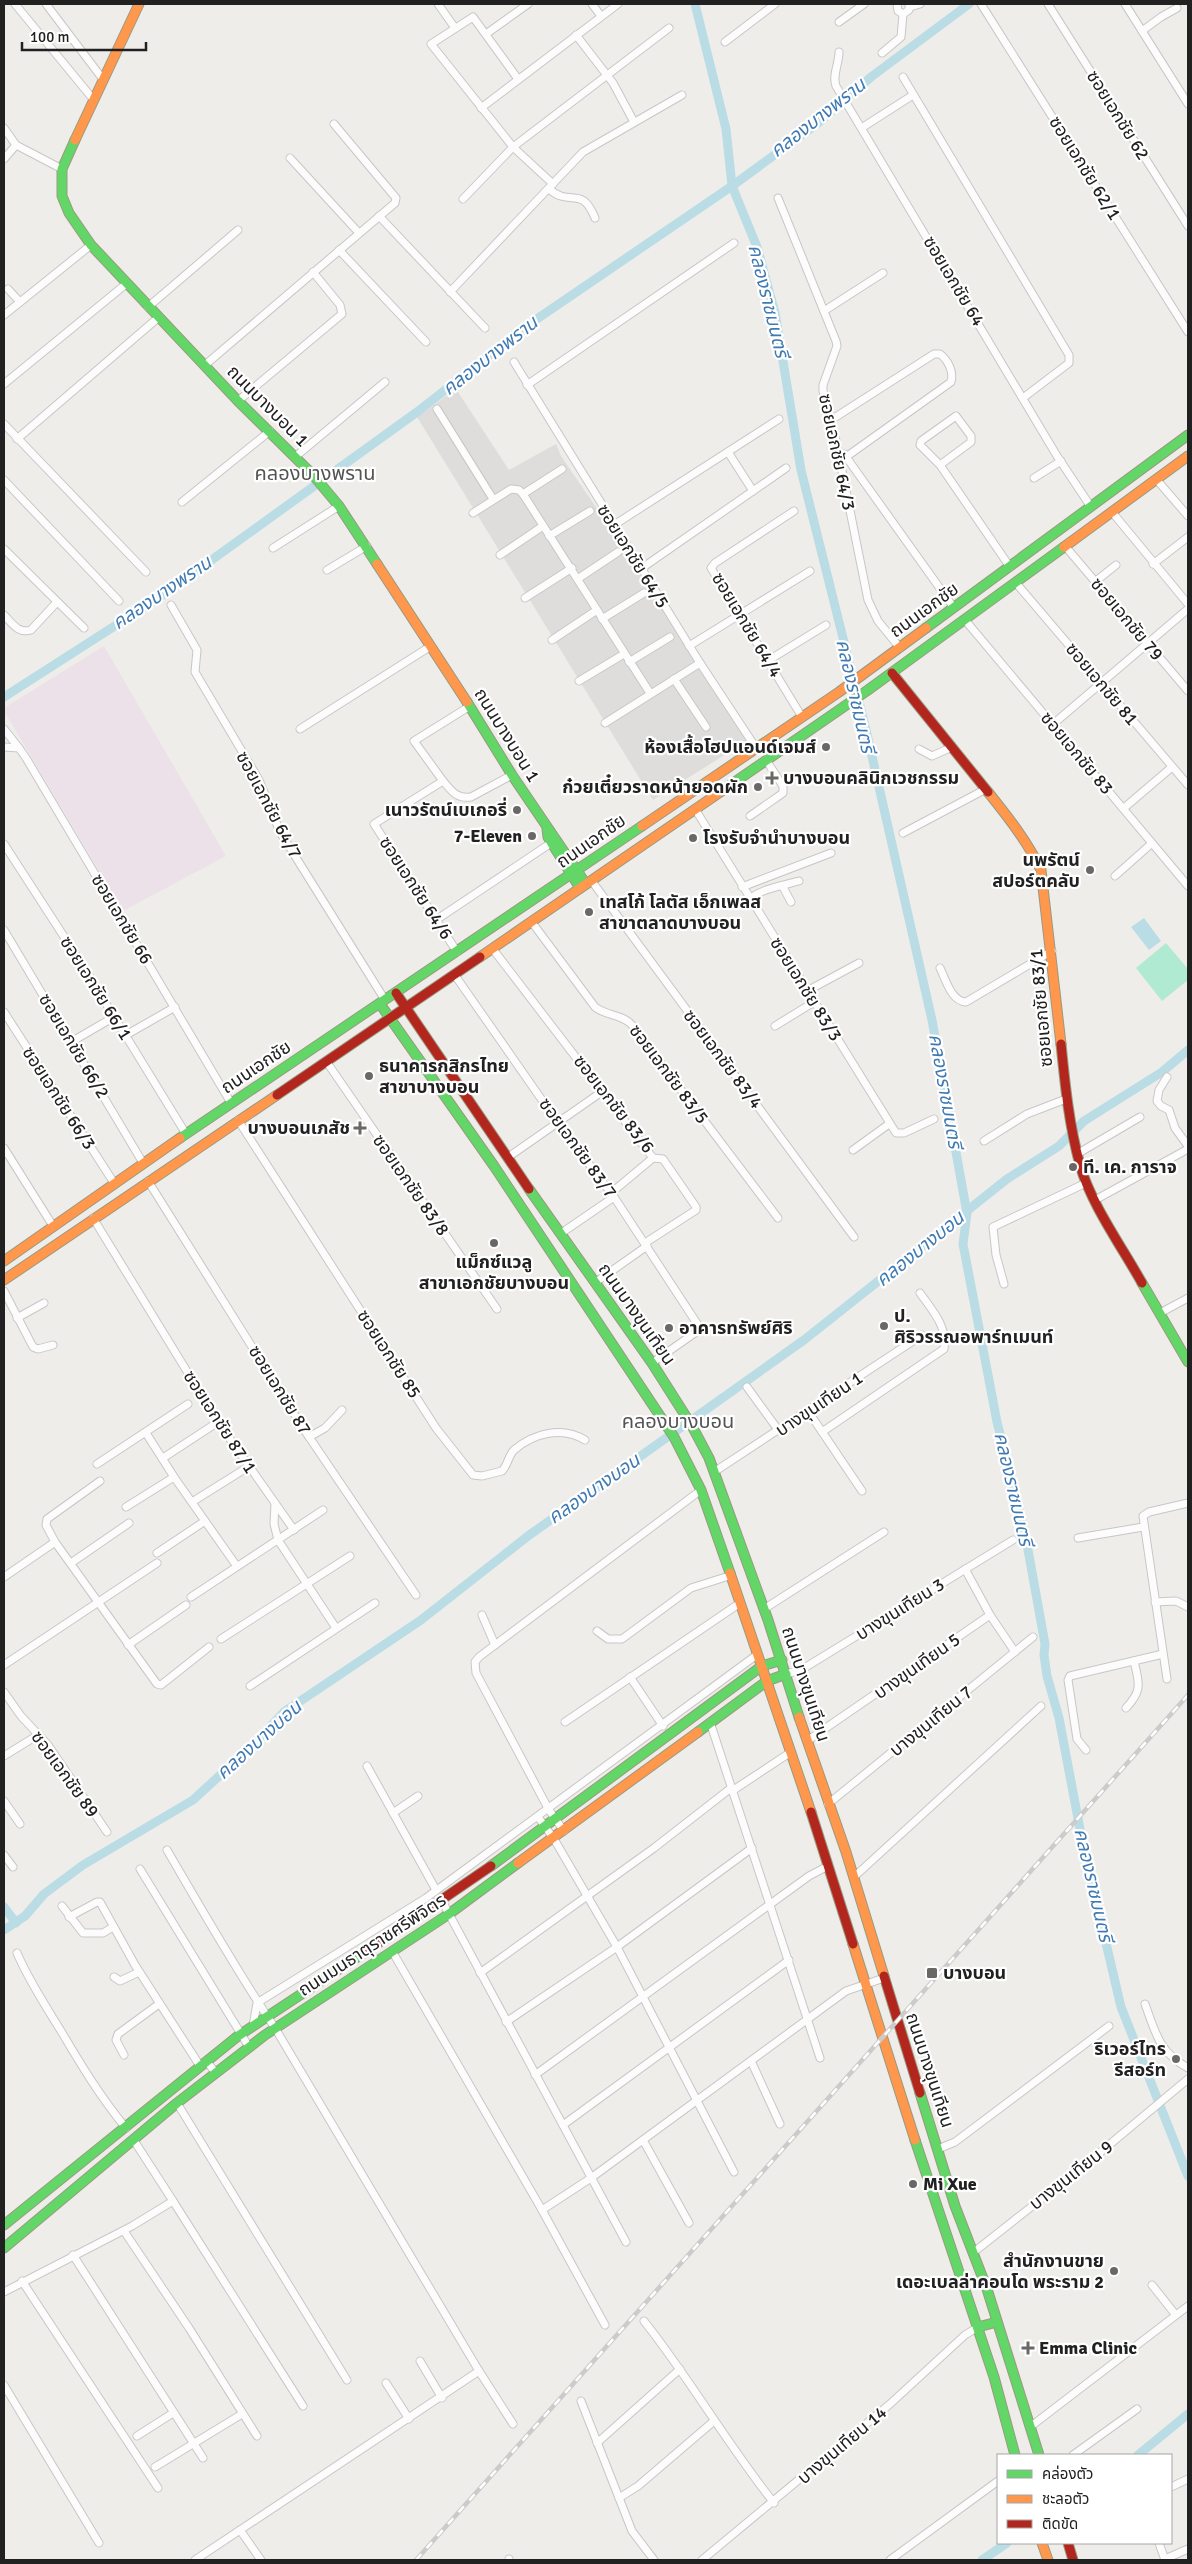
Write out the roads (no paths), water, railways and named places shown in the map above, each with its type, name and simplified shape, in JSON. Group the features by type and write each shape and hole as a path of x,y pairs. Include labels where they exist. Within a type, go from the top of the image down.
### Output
{"main road":[{"name":"ถนนบางบอน 1","path":"138,4 102,78 62,169 62,196 69,213 91,244 148,308 159,317 238,401 295,456 339,506 367,546 470,706 574,872"},
{"name":"ถนนเอกชัย","path":"4,1261 143,1163 838,692 1188,435"},
{"name":"ถนนเอกชัย","path":"4,1280 406,1008 868,690 1188,456"},
{"path":"1120,485 1130,498"},
{"name":"ซอยเอกชัย 83/1","path":"892,673 950,748 1012,821 1032,851 1041,870 1052,951 1068,1115 1077,1154 1086,1183 1095,1200 1188,1362"},
{"name":"ถนนบางบอน 1","path":"547,828 551,843 586,884"},
{"name":"ถนนบางขุนเทียน","path":"396,993 507,1158 652,1363 692,1426 714,1472 782,1660 807,1741 854,1876 955,2206 974,2252 1039,2454"},
{"name":"ถนนบางขุนเทียน","path":"382,1002 390,1018 494,1166 663,1420 674,1437 701,1490 729,1576 768,1681 865,1985 978,2327 1015,2454"},
{"path":"494,1166 507,1158"},
{"path":"18,1251 10,1259 10,1266 16,1268 26,1264"},
{"path":"762,1666 782,1660"},
{"name":"ถนนมนธาตุราชศรีพิจิตร","path":"4,2225 240,2035 442,1901 556,1820 762,1666"},
{"name":"ถนนมนธาตุราชศรีพิจิตร","path":"4,2248 133,2140 249,2047 449,1914 554,1839 710,1722 768,1681 786,1674"},
{"path":"890,2060 907,2054"},
{"path":"978,2327 997,2322"},
{"path":"1042,2544 1048,2560"},
{"path":"1068,2544 1073,2560"}],"street":[{"path":"15,4 93,99"},
{"path":"46,4 102,78"},
{"path":"438,4 455,28"},
{"path":"486,34 528,4"},
{"path":"592,4 601,16"},
{"path":"481,108 618,4"},
{"path":"725,42 775,4"},
{"path":"839,22 864,4"},
{"path":"882,53 901,37 902,14 898,11 897,4"},
{"path":"902,14 908,12 910,6 920,4"},
{"name":"ซอยเอกชัย 62/1","path":"981,4 1188,332"},
{"name":"ซอยเอกชัย 62","path":"1048,4 1188,226"},
{"path":"1125,4 1188,104"},
{"path":"1142,31 1177,8"},
{"path":"518,79 473,17 431,46 513,147 551,186 558,197 582,199 589,204 595,218"},
{"path":"463,199 513,147 669,28"},
{"path":"576,35 607,75 634,122"},
{"name":"ซอยเอกชัย 64","path":"839,52 839,63 834,78 836,86 863,127 1023,398 1091,507"},
{"path":"903,77 1069,356 1069,363 1023,398"},
{"path":"450,292 583,152 682,95"},
{"path":"863,127 913,95"},
{"path":"205,365 395,203 396,198 334,124"},
{"path":"4,128 16,145 62,169"},
{"path":"4,159 16,145"},
{"path":"290,158 359,233"},
{"name":"ซอยเอกชัย 64/3","path":"778,198 837,346 823,385 868,600 878,621 900,648"},
{"path":"379,216 485,328"},
{"path":"148,308 238,230"},
{"path":"527,384 734,243"},
{"path":"4,315 91,244"},
{"path":"339,250 426,342"},
{"path":"238,401 342,314 340,305 313,272"},
{"path":"824,311 883,273"},
{"path":"4,384 126,284"},
{"path":"8,289 20,302"},
{"path":"17,438 159,317"},
{"path":"831,420 934,354 940,354 944,357 952,373 951,382 846,457"},
{"name":"ซอยเอกชัย 64/5","path":"514,362 689,646 756,748"},
{"path":"295,456 385,382"},
{"path":"436,409 493,499"},
{"path":"940,465 971,442 971,436 956,416 921,442 922,447 940,465 1010,567"},
{"path":"614,525 779,419"},
{"path":"4,424 146,572"},
{"path":"182,502 270,431"},
{"path":"836,441 954,608"},
{"path":"728,452 753,490"},
{"path":"1034,478 1061,461"},
{"path":"642,568 786,468"},
{"path":"523,494 562,469"},
{"path":"1156,479 1188,516"},
{"path":"4,480 119,601"},
{"path":"473,513 511,489 519,490 523,494 579,578 602,619 650,694"},
{"path":"272,548 339,506"},
{"path":"550,536 590,511"},
{"name":"ซอยเอกชัย 64/4","path":"794,511 715,563 711,568 769,660 802,717"},
{"path":"1112,512 1188,604"},
{"path":"500,555 543,526"},
{"path":"1154,564 1188,537"},
{"path":"327,570 367,546"},
{"name":"ซอยเอกชัย 79","path":"1065,546 1188,691"},
{"path":"4,548 84,628"},
{"path":"579,578 618,552"},
{"path":"1096,582 1116,565"},
{"path":"525,598 572,568"},
{"path":"689,646 810,571"},
{"name":"ซอยเอกชัย 81","path":"1016,583 1188,785"},
{"path":"602,619 644,592"},
{"path":"4,615 19,630 25,632 31,630 57,602"},
{"name":"ซอยเอกชัย 64/7","path":"171,605 197,650 195,672 258,780 280,832 382,1002"},
{"path":"1052,725 1188,609"},
{"path":"552,640 597,610"},
{"name":"ซอยเอกชัย 83","path":"965,620 1188,886"},
{"path":"769,660 826,625"},
{"path":"629,662 670,637"},
{"path":"300,729 431,646"},
{"path":"579,681 624,654"},
{"path":"605,723 700,663"},
{"path":"674,679 706,728"},
{"path":"470,706 414,741 453,793 464,798 471,797 512,775"},
{"name":"ซอยเอกชัย 66","path":"4,729 19,748 231,1103"},
{"path":"4,747 19,748"},
{"path":"919,749 932,756 950,748"},
{"path":"750,816 783,793 783,786 766,760"},
{"path":"1124,808 1172,766"},
{"name":"ซอยเอกชัย 64/6","path":"443,781 374,824 457,952"},
{"path":"903,833 986,789"},
{"name":"ซอยเอกชัย 83/3","path":"695,809 889,1124"},
{"path":"436,920 551,843"},
{"name":"ซอยเอกชัย 66/1","path":"4,844 126,1035 186,1134"},
{"path":"1116,876 1152,844"},
{"path":"742,886 831,853"},
{"path":"749,898 763,890 798,881"},
{"name":"ซอยเอกชัย 83/4","path":"586,884 854,1237"},
{"path":"783,886 791,902"},
{"name":"ซอยเอกชัย 83/5","path":"531,921 595,1007 623,1017 632,1025 778,1218"},
{"name":"ซอยเอกชัย 66/2","path":"4,930 143,1163"},
{"name":"ซอยเอกชัย 83/6","path":"492,948 653,1158 663,1159 696,1210 646,1245"},
{"path":"940,968 951,992 958,999 966,1002 1052,951"},
{"path":"807,991 859,963"},
{"name":"ซอยเอกชัย 83/7","path":"454,974 558,1123 612,1195 698,1325 699,1330 652,1363"},
{"path":"775,1026 814,1002"},
{"path":"126,1035 175,1007"},
{"name":"ซอยเอกชัย 66/3","path":"4,1012 114,1183"},
{"path":"71,1042 114,1017"},
{"name":"ซอยเอกชัย 83/8","path":"326,1061 497,1309"},
{"path":"1095,1200 1188,1147 1175,1128 1169,1110 1161,1106 1157,1101 1159,1090 1168,1077"},
{"path":"507,1158 603,1091"},
{"path":"984,1141 1027,1114 1066,1098"},
{"path":"1077,1154 1140,1117"},
{"path":"853,1150 889,1124 900,1134 934,1119"},
{"name":"ซอยเอกชัย 85","path":"238,1120 427,1415 473,1475 482,1476 502,1471 514,1450 527,1441 546,1433 567,1434 585,1440"},
{"path":"4,1148 52,1226"},
{"path":"560,1234 612,1195 653,1158"},
{"name":"ซอยเอกชัย 87","path":"148,1181 309,1437 416,1595"},
{"path":"1004,1284 996,1255 993,1227 1086,1183"},
{"name":"ซอยเอกชัย 87/1","path":"93,1218 218,1422 294,1530"},
{"path":"596,1282 646,1245"},
{"path":"4,1291 17,1318 36,1349 53,1345"},
{"path":"822,1432 944,1349 945,1335 941,1324 920,1293"},
{"path":"1160,1313 1188,1298"},
{"path":"17,1318 44,1302"},
{"name":"บางขุนเทียน 1","path":"714,1472 779,1431 922,1334"},
{"path":"747,1386 779,1431"},
{"path":"97,1464 188,1404"},
{"path":"309,1437 325,1428 342,1410"},
{"path":"808,1411 862,1491"},
{"path":"162,1458 218,1422"},
{"path":"146,1433 174,1477 236,1565"},
{"path":"192,1502 248,1467"},
{"path":"126,1507 174,1477"},
{"path":"100,1481 47,1519 47,1528 55,1542 151,1678 160,1685 209,1646"},
{"path":"564,1831 549,1810 476,1673 475,1662 701,1490"},
{"path":"275,1503 274,1524 278,1540 336,1628"},
{"path":"1167,1678 1143,1527 1143,1516 1146,1513 1188,1503"},
{"path":"191,1597 236,1565 323,1510"},
{"path":"158,1553 205,1520"},
{"path":"71,1563 129,1523"},
{"path":"1078,1538 1143,1527"},
{"path":"764,1609 884,1532"},
{"name":"บางขุนเทียน 3","path":"786,1674 801,1670 1013,1540"},
{"path":"4,1577 55,1542"},
{"path":"221,1639 350,1556"},
{"path":"4,1665 157,1563"},
{"path":"965,1569 990,1615 1014,1652"},
{"path":"597,1631 608,1639 622,1639 691,1588 729,1576"},
{"path":"1155,1602 1176,1601 1188,1607"},
{"path":"250,1686 375,1603"},
{"path":"565,1722 740,1603"},
{"path":"128,1645 186,1605"},
{"path":"482,1615 495,1645"},
{"name":"บางขุนเทียน 5","path":"807,1741 990,1615"},
{"name":"บางขุนเทียน 7","path":"828,1804 1033,1637"},
{"name":"ถนนมนธาตุราชศรีพิจิตร","path":"257,2003 436,1890 549,1810 758,1654"},
{"path":"1086,1750 1076,1735 1068,1678 1074,1674 1163,1654"},
{"path":"1126,1708 1137,1696 1139,1689 1134,1661"},
{"path":"630,1677 663,1726"},
{"name":"ซอยเอกชัย 89","path":"4,1692 48,1745 108,1832"},
{"path":"854,1876 1041,1706"},
{"path":"710,1722 820,2058"},
{"path":"4,1756 38,1735"},
{"path":"480,1973 586,1894 654,1848 732,1790 791,1752"},
{"path":"367,1766 436,1890"},
{"path":"393,1813 418,1796"},
{"path":"4,1801 20,1824"},
{"path":"538,1817 554,1839 617,1947 734,2172"},
{"path":"506,2022 617,1947 752,1848"},
{"path":"167,1850 257,2003 275,2028 479,2371 513,2424"},
{"path":"4,1855 13,1867"},
{"path":"535,2075 770,1903 808,1876 828,1866"},
{"path":"140,1869 249,2047"},
{"path":"70,1917 98,1901 159,2004 203,2063 216,2073"},
{"path":"442,1901 626,2242"},
{"path":"62,1906 83,1933 103,1933 113,1926"},
{"path":"392,1951 542,2210 605,2325"},
{"path":"18,1954 32,1986 104,2100 126,2128"},
{"path":"563,2125 670,2049 789,1960"},
{"path":"114,1977 120,1981 139,1972"},
{"path":"542,2210 591,2178 846,1991 884,1978"},
{"path":"253,2026 257,2003"},
{"path":"124,2055 116,2040 118,2034 159,2004"},
{"path":"1145,2004 1159,2043 1172,2058 1188,2068"},
{"path":"938,2149 956,2142 1109,2026"},
{"path":"751,2061 780,2124"},
{"name":"บางขุนเทียน 9","path":"974,2252 1146,2115 1188,2079"},
{"path":"177,2104 347,2380"},
{"path":"133,2140 174,2201 303,2406"},
{"path":"643,2140 689,2223"},
{"path":"4,2292 73,2255 124,2231 174,2201"},
{"path":"124,2231 189,2328 256,2436"},
{"path":"73,2255 202,2458"},
{"path":"22,2281 158,2488"},
{"path":"1152,2285 1175,2314"},
{"path":"1030,2427 1175,2314 1188,2306"},
{"path":"644,2321 774,2502"},
{"name":"บางขุนเทียน 14","path":"702,2560 890,2404 965,2335 978,2327"},
{"path":"420,2361 442,2398"},
{"path":"596,2443 680,2369"},
{"path":"195,2560 442,2398 479,2371"},
{"path":"386,2383 410,2419"},
{"path":"4,2385 99,2543"},
{"path":"581,2401 632,2531 654,2560"},
{"path":"1074,2454 1137,2409"},
{"path":"137,2436 173,2413"},
{"path":"155,2467 242,2414"},
{"path":"619,2498 638,2486 714,2421"},
{"path":"1172,2486 1188,2479"},
{"path":"890,2560 997,2482"},
{"path":"240,2530 261,2560"},
{"path":"1159,2544 1165,2560 1188,2549"}],"water":[{"path":"1144,918 1161,941 1149,950 1131,927"}],"waterway":[{"name":"คลองราชมนตรี","path":"695,4 726,129 732,186 757,247 775,313 801,470 866,730 932,1020 967,1213 963,1244 997,1422 1025,1533 1045,1644 1044,1655 1047,1676 1059,1718 1083,1845 1121,2007 1188,2176"},
{"name":"คลองบางพราน","path":"4,697 163,595 417,412 531,323 732,186 818,123 871,77 969,4"},
{"name":"คลองบางบอน","path":"4,1930 25,1916 44,1894 83,1865 193,1800 255,1743 284,1712 421,1620 528,1536 804,1340 1007,1179 1059,1146 1084,1121 1162,1072 1188,1050"},
{"path":"4,1907 16,1923"},
{"path":"1139,2454 1188,2414"},
{"path":"982,2560 1006,2544"}],"railway":[{"path":"416,2560 1188,1695"}],"place":[{"name":"ห้องเสื้อโฮปแอนด์เจมส์","path":"826,747"},
{"name":"บางบอนคลินิกเวชกรรม","path":"772,778"},
{"name":"ก๋วยเตี๋ยวราดหน้ายอดผัก","path":"758,787"},
{"name":"เนาวรัตน์เบเกอรี่","path":"517,810"},
{"name":"7-Eleven","path":"532,836"},
{"name":"โรงรับจำนำบางบอน","path":"693,838"},
{"name":"นพรัตน์ สปอร์ตคลับ","path":"1090,870"},
{"name":"เทสโก้ โลตัส เอ็กเพลส สาขาตลาดบางบอน","path":"589,912"},
{"name":"ธนาคารกสิกรไทย สาขาบางบอน","path":"369,1076"},
{"name":"บางบอนเภสัช","path":"360,1128"},
{"name":"ที. เค. การาจ","path":"1073,1167"},
{"name":"แม็กซ์แวลู สาขาเอกชัยบางบอน","path":"494,1243"},
{"name":"ป. ศิริวรรณอพาร์ทเมนท์","path":"884,1326"},
{"name":"อาคารทรัพย์ศิริ","path":"669,1328"},
{"name":"บางบอน","path":"932,1973"},
{"name":"ริเวอร์ไทร รีสอร์ท","path":"1176,2059"},
{"name":"Mi Xue","path":"913,2184"},
{"name":"สำนักงานขาย เดอะเบลล่าคอนโด พระราม 2","path":"1114,2271"},
{"name":"Emma Clinic","path":"1028,2348"}],"district":[{"name":"คลองบางพราน","path":"315,473"},
{"name":"คลองบางบอน","path":"678,1421"}]}
